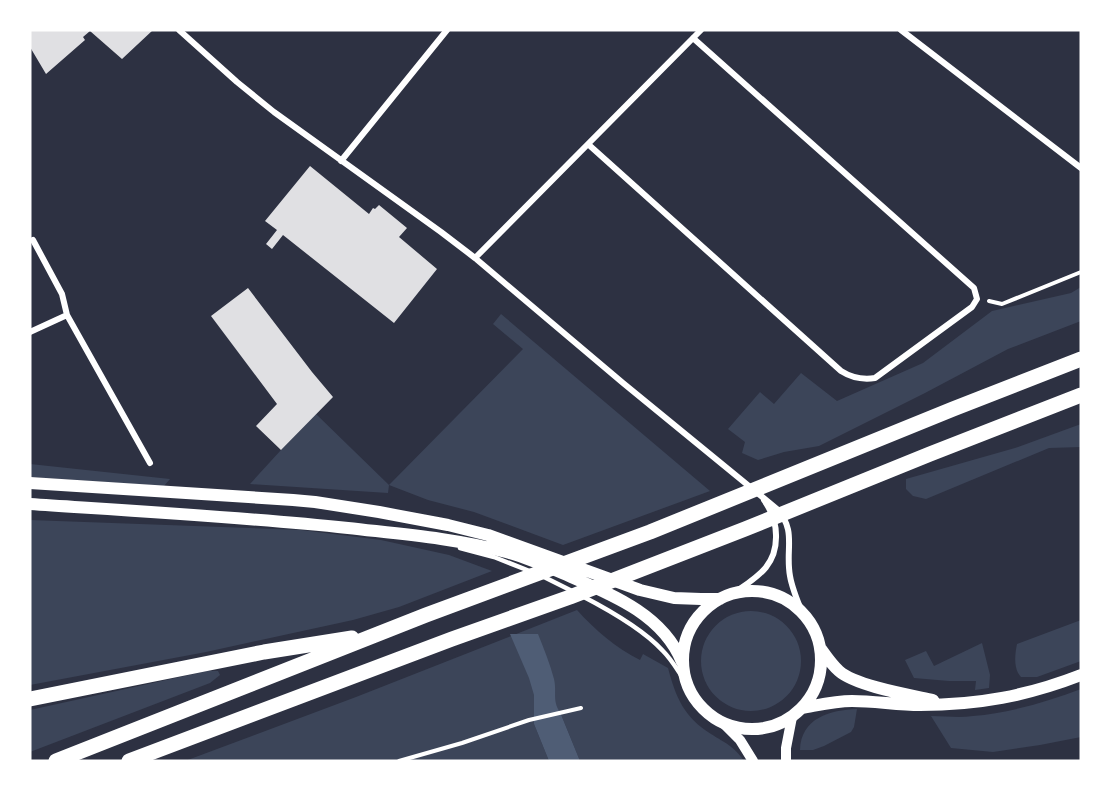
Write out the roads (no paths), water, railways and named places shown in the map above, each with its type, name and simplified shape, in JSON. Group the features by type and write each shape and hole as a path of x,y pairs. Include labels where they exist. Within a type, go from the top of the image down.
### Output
{"main road":[{"path":"56,761 426,615 641,535 1081,359"},
{"path":"129,761 745,529 1081,395"},
{"path":"1037,412 1081,402"},
{"path":"30,483 315,502 427,520 488,535 640,590 681,598 720,598"},
{"path":"30,504 328,526 458,542 506,552 537,562 609,593 630,605 659,627 673,642 682,662 685,681 692,697 717,721 742,729 760,729 777,725 792,717 802,708 819,681 821,649 816,633 802,612 788,601 771,594 753,591 720,598 704,610 692,625 685,642 682,662"},
{"path":"30,699 264,652 381,633"},
{"path":"821,649 838,671 856,681 952,704"},
{"path":"802,708 832,702 853,701 902,705 983,702 1019,695 1081,675"}],"street":[{"path":"179,30 267,107 475,258 777,508 788,525 790,577 802,612"},
{"path":"340,160 447,30"},
{"path":"475,258 701,30"},
{"path":"901,30 1081,168"},
{"path":"589,145 841,371 858,379 875,378 972,307 977,299 974,288 693,38"},
{"path":"33,240 62,294 67,315 150,463"},
{"path":"30,332 67,315"},
{"path":"735,593 764,570 776,549 775,522 760,495"},
{"path":"786,761 792,717"},
{"path":"725,725 740,740 753,761"}],"lane":[{"path":"423,537 494,557 542,576 597,604 620,617 656,643 685,681"}]}
